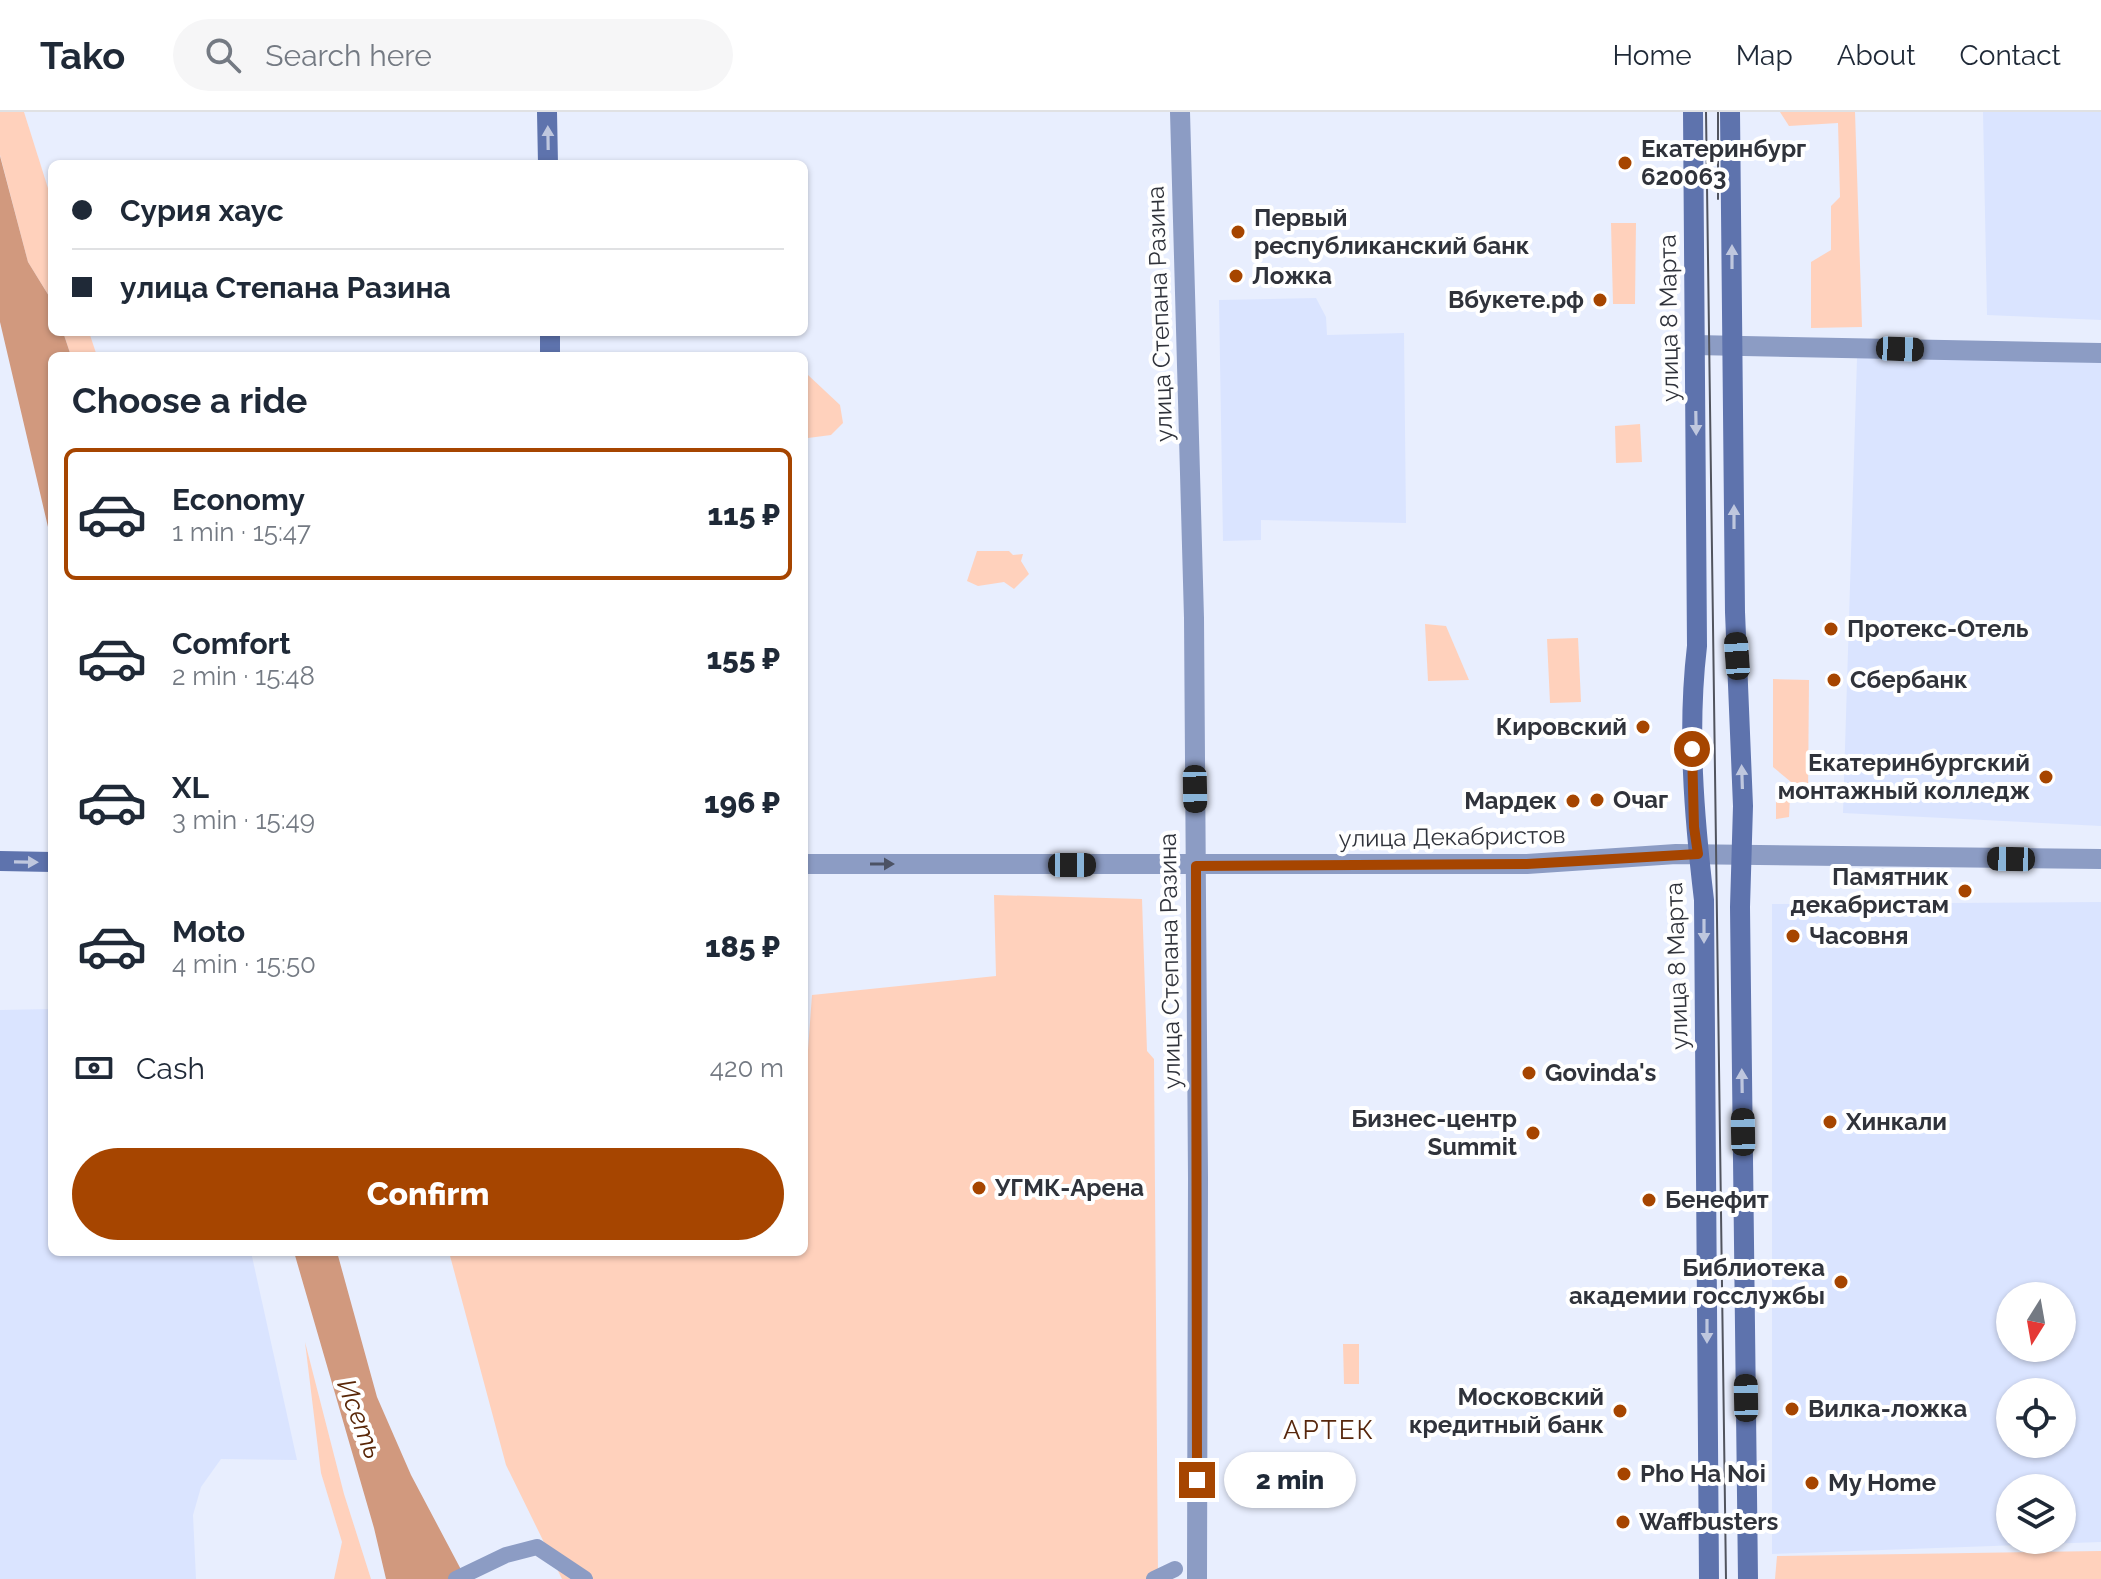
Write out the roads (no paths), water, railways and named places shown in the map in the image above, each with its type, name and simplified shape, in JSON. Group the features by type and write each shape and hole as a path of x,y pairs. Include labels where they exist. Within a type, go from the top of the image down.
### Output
{"main road":[{"path":"547,112 548,160"},
{"name":"улица 8 Марта","path":"1693,112 1697,646 1691,697 1694,827 1704,900 1709,1579"},
{"path":"1730,112 1735,612 1743,792 1740,907 1748,1579"},
{"path":"0,861 48,862"}],"street":[{"name":"улица Степана Разина","path":"1180,112 1188,332 1196,866 1197,1574"},
{"path":"1695,345 2101,353"},
{"name":"улица Декабристов","path":"808,864 1527,864 1698,854 2101,859"},
{"path":"456,1579 506,1555 537,1547 585,1579"},
{"path":"1154,1579 1175,1569"}],"water":[{"path":"0,156 28,262 48,294 48,336 64,336 70,352 48,352 48,527 0,322"},
{"name":"Исеть","path":"295,1256 338,1256 377,1397 411,1475 466,1579 386,1579"}],"tram line":[{"path":"1706,112 1726,1579"},
{"path":"1718,112 1718,199"}],"place":[{"name":"Екатеринбург 620063","path":"1625,163"},
{"name":"Первый республиканский банк","path":"1238,232"},
{"name":"Ложка","path":"1236,276"},
{"name":"Вбукете.рф","path":"1600,300"},
{"name":"Протекс-Отель","path":"1831,629"},
{"name":"Сбербанк","path":"1834,680"},
{"name":"Кировский","path":"1643,727"},
{"name":"Екатеринбургский монтажный колледж","path":"2046,777"},
{"name":"Очаг","path":"1597,800"},
{"name":"Мардек","path":"1573,801"},
{"name":"Памятник декабристам","path":"1965,891"},
{"name":"Часовня","path":"1793,936"},
{"name":"Govinda's","path":"1529,1073"},
{"name":"Хинкали","path":"1830,1122"},
{"name":"Бизнес-центр Summit","path":"1533,1133"},
{"name":"УГМК-Арена","path":"979,1188"},
{"name":"Бенефит","path":"1649,1200"},
{"name":"Библиотека академии госслужбы","path":"1841,1282"},
{"name":"Вилка-ложка","path":"1792,1409"},
{"name":"Московский кредитный банк","path":"1620,1411"},
{"name":"Pho Ha Noi","path":"1624,1474"},
{"name":"My Home","path":"1812,1483"},
{"name":"Waffbusters","path":"1623,1522"}],"district":[{"name":"АРТЕК","path":"1329,1430"}]}
